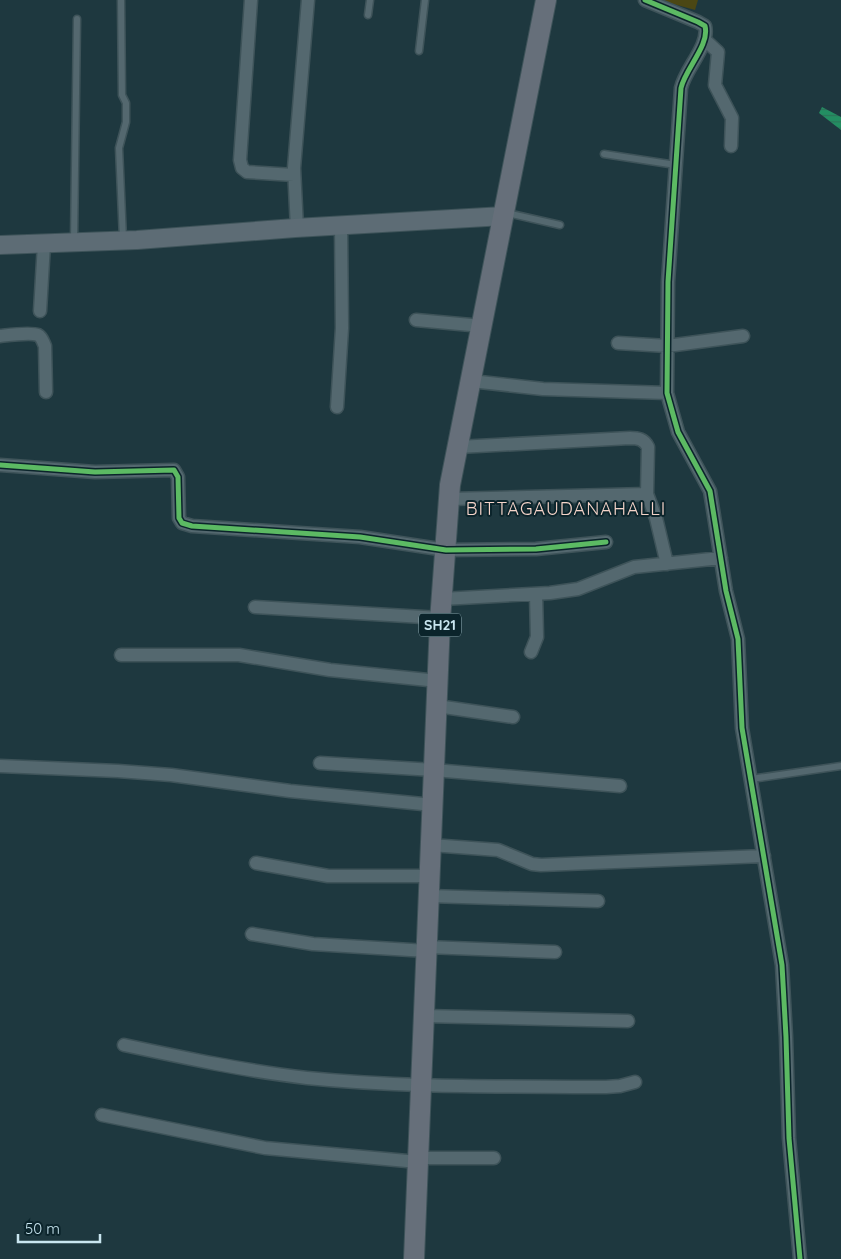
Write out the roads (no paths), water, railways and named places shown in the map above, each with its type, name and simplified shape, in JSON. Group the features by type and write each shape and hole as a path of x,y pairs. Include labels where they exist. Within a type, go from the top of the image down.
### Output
{"main road":[{"name":"SH21","path":"414,1259 441,608 449,498 546,0"}],"street":[{"path":"251,0 240,160 242,168 247,172 294,175"},
{"path":"297,228 294,175 308,0"},
{"path":"645,0 698,22 705,26 706,32 705,40 682,82 668,282 667,392 678,432 710,491 727,594 738,639 742,728 782,965 789,1138 800,1259"},
{"path":"705,40 718,52 715,85 732,118 731,146"},
{"path":"0,245 124,241 504,214"},
{"path":"337,407 342,328 341,225"},
{"path":"40,311 44,244"},
{"path":"416,320 482,326"},
{"path":"0,336 31,334 38,335 43,339 45,346 46,392"},
{"path":"618,343 667,346 744,336"},
{"path":"472,381 543,388 667,392"},
{"path":"458,447 630,438 646,442 648,447 648,494 668,564"},
{"path":"0,465 95,472 174,470 178,477 179,518 185,525 360,537 446,550 536,549 606,542"},
{"path":"449,498 648,494"},
{"path":"255,607 441,608 578,589 634,567 721,558"},
{"path":"531,652 537,637 536,594"},
{"path":"121,655 246,656 330,670 438,681"},
{"path":"437,706 513,717"},
{"path":"320,763 434,770 620,786"},
{"path":"0,766 171,775 303,793 433,805"},
{"path":"431,846 498,850 532,864 541,865 764,856"},
{"path":"256,863 328,876 598,901"},
{"path":"252,934 313,944 555,952"},
{"path":"424,1016 628,1021"},
{"path":"124,1045 204,1062 306,1078 421,1086 606,1087 635,1082"},
{"path":"102,1114 265,1148 418,1160 494,1158"}],"lane":[{"path":"121,0 122,95 126,103 126,122 119,148 124,241"},
{"path":"368,15 370,0"},
{"path":"419,51 425,0"},
{"path":"74,243 77,19"},
{"path":"604,154 676,165"},
{"path":"504,214 560,225"},
{"path":"751,779 841,766"}],"district":[{"name":"BITTAGAUDANAHALLI","path":"566,509"}]}
